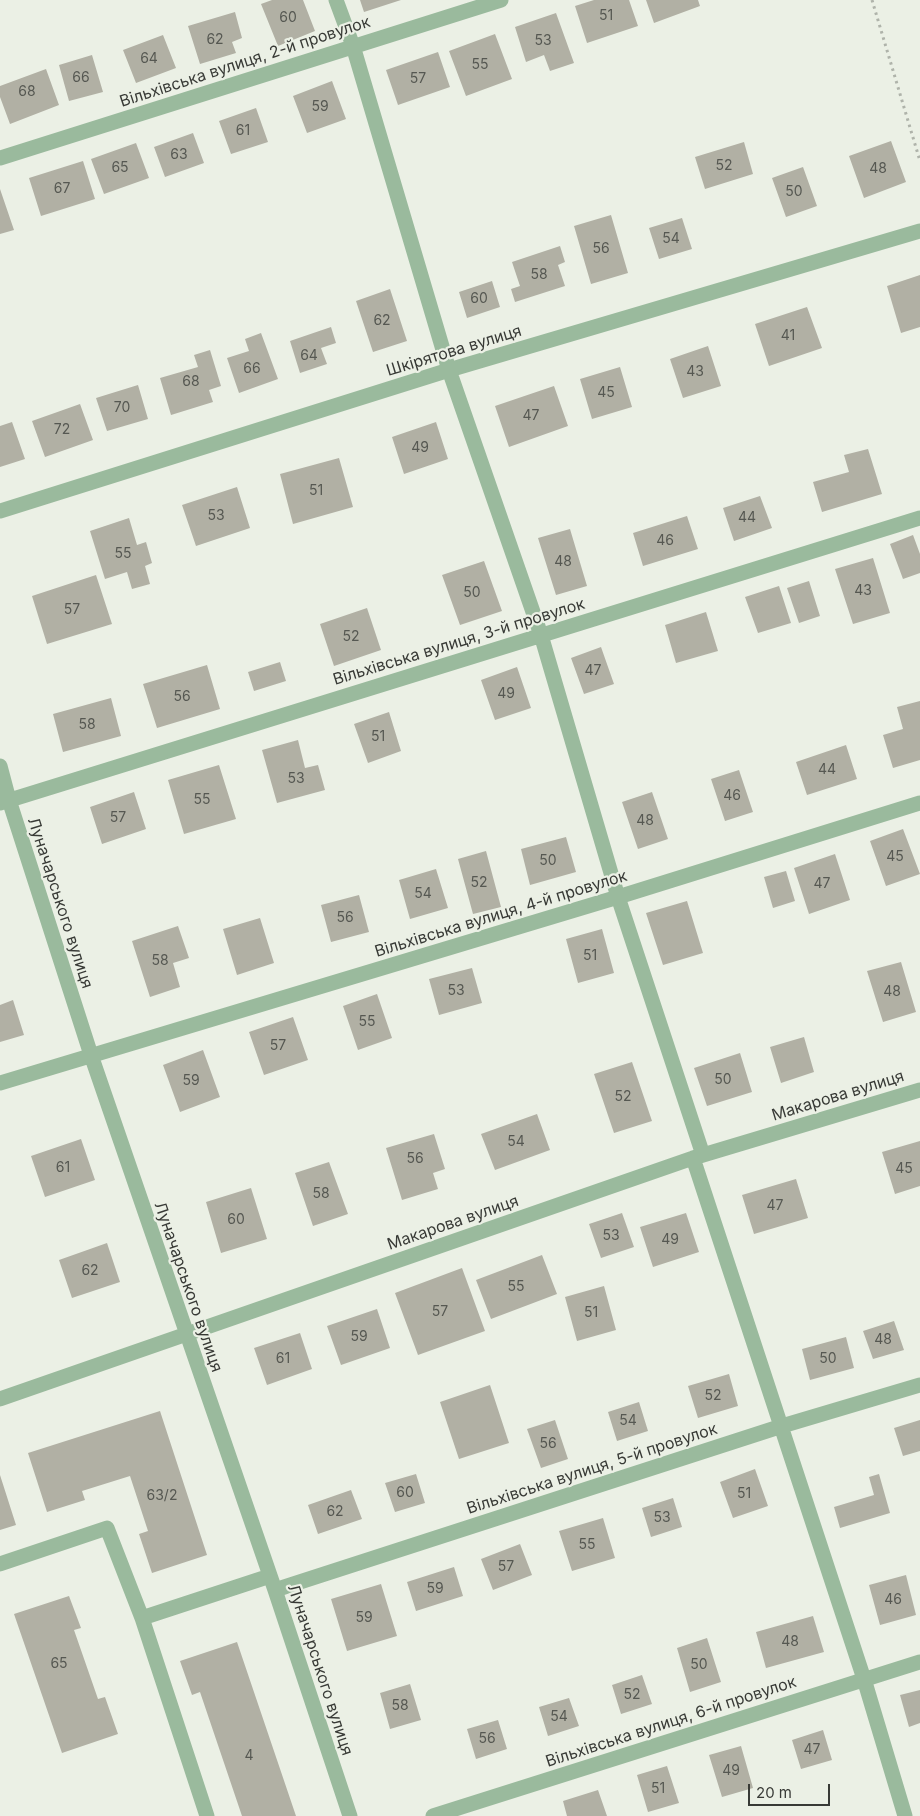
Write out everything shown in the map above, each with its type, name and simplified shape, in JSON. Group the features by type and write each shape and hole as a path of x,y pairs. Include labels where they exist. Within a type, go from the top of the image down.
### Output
{"street":[{"path":"336,0 353,46 449,370 541,635 618,897 782,1426 864,1679 905,1816"},
{"name":"Вільхівська вулиця, 2-й провулок","path":"0,158 501,0"},
{"name":"Шкірятова вулиця","path":"0,511 449,370 920,231"},
{"name":"Вільхівська вулиця, 3-й провулок","path":"4,802 920,518"},
{"name":"Луначарського вулиця","path":"0,766 4,802 350,1816"},
{"name":"Вільхівська вулиця, 4-й провулок","path":"0,1083 618,897 920,803"},
{"name":"Макарова вулиця","path":"0,1399 698,1156 920,1090"},
{"name":"Вільхівська вулиця, 5-й провулок","path":"142,1618 272,1583 920,1385"},
{"path":"0,1564 107,1528 142,1618 206,1816"},
{"name":"Вільхівська вулиця, 6-й провулок","path":"433,1816 920,1662"}],"path":[{"path":"872,0 920,161"}],"building":[{"path":"272,0 303,0 315,31 278,46 261,4"},
{"path":"360,0 401,0 364,12"},
{"path":"594,0 629,0 638,26 587,43 575,6"},
{"path":"646,0 698,0 700,6 654,23"},
{"path":"235,12 242,38 232,42 236,53 200,64 188,26"},
{"path":"556,13 574,63 550,71 544,55 526,62 515,27"},
{"path":"495,34 512,79 466,96 449,51"},
{"path":"163,35 176,68 136,83 123,50"},
{"path":"438,52 450,87 398,105 386,70"},
{"path":"92,55 103,92 69,101 59,65"},
{"path":"46,69 59,105 10,124 0,97 0,86"},
{"path":"332,81 346,119 307,133 293,96"},
{"path":"256,108 268,142 231,154 219,121"},
{"path":"193,133 204,163 165,177 154,147"},
{"path":"891,141 906,182 864,198 849,156"},
{"path":"744,142 753,174 705,189 695,157"},
{"path":"136,143 149,178 104,194 91,159"},
{"path":"83,161 95,199 41,216 29,178"},
{"path":"803,167 817,206 786,217 772,178"},
{"path":"0,189 14,230 0,234"},
{"path":"611,215 628,273 591,284 574,226"},
{"path":"682,218 692,249 659,259 649,228"},
{"path":"560,246 565,262 558,265 565,286 515,302 511,289 520,286 512,262"},
{"path":"920,275 920,327 901,333 887,286"},
{"path":"492,281 500,307 467,318 459,292"},
{"path":"390,289 407,341 373,352 356,301"},
{"path":"807,307 822,348 769,366 755,324"},
{"path":"331,327 336,343 321,348 327,364 300,373 290,341"},
{"path":"261,333 278,379 239,393 227,358 249,351 245,339"},
{"path":"708,346 721,386 683,398 670,359"},
{"path":"210,350 221,386 209,390 213,402 171,415 160,378 198,367 194,355"},
{"path":"620,367 632,407 592,419 580,379"},
{"path":"138,385 148,419 107,431 96,398"},
{"path":"554,386 568,426 509,447 495,406"},
{"path":"80,404 93,440 45,457 32,421"},
{"path":"12,422 25,459 0,467 0,426"},
{"path":"436,422 448,459 404,474 392,437"},
{"path":"868,449 882,494 822,512 813,482 849,472 844,455"},
{"path":"339,458 353,507 293,524 280,474"},
{"path":"237,487 250,528 196,546 182,505"},
{"path":"760,496 772,528 734,541 723,508"},
{"path":"687,516 698,549 643,566 633,533"},
{"path":"129,518 137,545 146,542 152,563 145,566 150,584 132,589 127,572 105,579 90,531"},
{"path":"570,529 587,586 556,595 538,538"},
{"path":"913,535 920,554 920,573 903,579 890,544"},
{"path":"873,558 890,613 853,624 835,569"},
{"path":"484,561 502,611 460,625 442,575"},
{"path":"96,575 112,624 47,644 32,596"},
{"path":"809,581 820,616 799,623 787,588"},
{"path":"779,586 791,623 758,633 745,597"},
{"path":"367,608 381,650 334,666 320,624"},
{"path":"706,612 718,651 676,663 665,625"},
{"path":"601,647 614,684 584,694 571,658"},
{"path":"280,662 286,681 254,691 248,672"},
{"path":"207,665 220,709 157,728 143,684"},
{"path":"517,667 531,708 495,720 481,680"},
{"path":"111,698 121,736 63,752 53,714"},
{"path":"920,701 920,760 893,768 883,735 903,729 897,707"},
{"path":"389,712 401,751 368,763 354,724"},
{"path":"298,740 305,768 318,765 325,790 277,803 262,750"},
{"path":"846,745 857,779 807,795 796,762"},
{"path":"219,765 236,819 184,834 168,780"},
{"path":"739,770 753,812 725,821 711,779"},
{"path":"134,792 146,829 102,844 90,807"},
{"path":"652,792 668,839 638,849 622,802"},
{"path":"903,829 920,874 886,886 870,841"},
{"path":"566,837 576,872 530,885 521,849"},
{"path":"486,851 501,907 473,914 458,859"},
{"path":"835,854 850,900 809,914 794,868"},
{"path":"436,869 448,908 410,919 399,880"},
{"path":"786,871 795,901 773,908 764,877"},
{"path":"359,895 369,932 331,942 321,905"},
{"path":"687,901 703,953 663,965 646,913"},
{"path":"260,918 274,963 237,975 223,929"},
{"path":"178,926 189,958 173,963 180,987 150,997 132,941"},
{"path":"602,929 614,973 578,983 566,939"},
{"path":"901,962 916,1012 883,1022 867,971"},
{"path":"472,968 482,1003 439,1015 429,979"},
{"path":"377,994 392,1038 358,1050 343,1006"},
{"path":"13,1000 24,1035 0,1042 0,1005"},
{"path":"293,1017 308,1060 264,1075 249,1032"},
{"path":"804,1037 814,1072 781,1083 770,1047"},
{"path":"203,1050 220,1097 180,1112 163,1065"},
{"path":"740,1053 752,1092 707,1106 694,1068"},
{"path":"632,1062 652,1121 614,1133 594,1074"},
{"path":"537,1114 550,1150 495,1170 481,1134"},
{"path":"434,1134 445,1169 433,1173 438,1189 402,1200 386,1148"},
{"path":"81,1139 95,1180 45,1197 31,1156"},
{"path":"920,1141 920,1186 895,1194 882,1152"},
{"path":"329,1162 348,1214 313,1226 295,1173"},
{"path":"796,1179 808,1218 754,1234 742,1195"},
{"path":"251,1188 267,1239 221,1253 206,1202"},
{"path":"622,1213 634,1247 601,1258 589,1224"},
{"path":"686,1213 699,1252 653,1267 640,1227"},
{"path":"107,1243 120,1282 72,1298 59,1260"},
{"path":"542,1255 557,1294 491,1319 476,1280"},
{"path":"462,1268 485,1331 418,1355 395,1293"},
{"path":"604,1286 616,1330 577,1341 565,1297"},
{"path":"377,1309 390,1348 341,1365 327,1326"},
{"path":"894,1321 904,1350 873,1359 863,1331"},
{"path":"300,1333 312,1369 267,1385 254,1348"},
{"path":"846,1337 854,1368 810,1380 802,1349"},
{"path":"729,1374 738,1406 698,1418 688,1386"},
{"path":"490,1385 509,1443 459,1459 440,1402"},
{"path":"639,1402 648,1431 617,1441 608,1412"},
{"path":"160,1411 207,1555 152,1573 139,1534 148,1531 130,1476 82,1491 85,1500 47,1512 28,1453"},
{"path":"555,1420 568,1459 541,1468 527,1429"},
{"path":"920,1420 920,1451 903,1456 894,1428"},
{"path":"755,1469 768,1506 733,1518 720,1482"},
{"path":"416,1474 425,1503 395,1512 385,1483"},
{"path":"879,1474 890,1513 840,1528 834,1507 874,1495 869,1477"},
{"path":"0,1475 16,1525 0,1530"},
{"path":"351,1490 362,1519 318,1534 308,1505"},
{"path":"673,1498 682,1527 651,1537 642,1508"},
{"path":"603,1518 615,1558 572,1571 559,1531"},
{"path":"520,1544 532,1575 493,1590 481,1559"},
{"path":"454,1567 463,1596 416,1611 407,1582"},
{"path":"906,1575 916,1615 880,1625 869,1585"},
{"path":"381,1584 397,1636 347,1651 331,1599"},
{"path":"69,1596 81,1628 74,1630 98,1699 105,1697 118,1734 62,1753 14,1614"},
{"path":"813,1616 824,1652 766,1668 756,1632"},
{"path":"707,1638 721,1682 690,1692 677,1648"},
{"path":"237,1642 296,1816 242,1816 200,1692 192,1695 180,1661"},
{"path":"642,1675 652,1704 621,1714 612,1685"},
{"path":"410,1684 421,1720 390,1729 380,1693"},
{"path":"920,1690 920,1723 909,1727 900,1695"},
{"path":"569,1698 579,1726 548,1736 539,1707"},
{"path":"498,1720 507,1749 476,1759 467,1729"},
{"path":"823,1730 832,1760 801,1769 792,1740"},
{"path":"741,1746 753,1788 722,1797 709,1755"},
{"path":"667,1766 679,1803 648,1812 637,1775"},
{"path":"598,1790 607,1816 567,1816 563,1801"}]}
